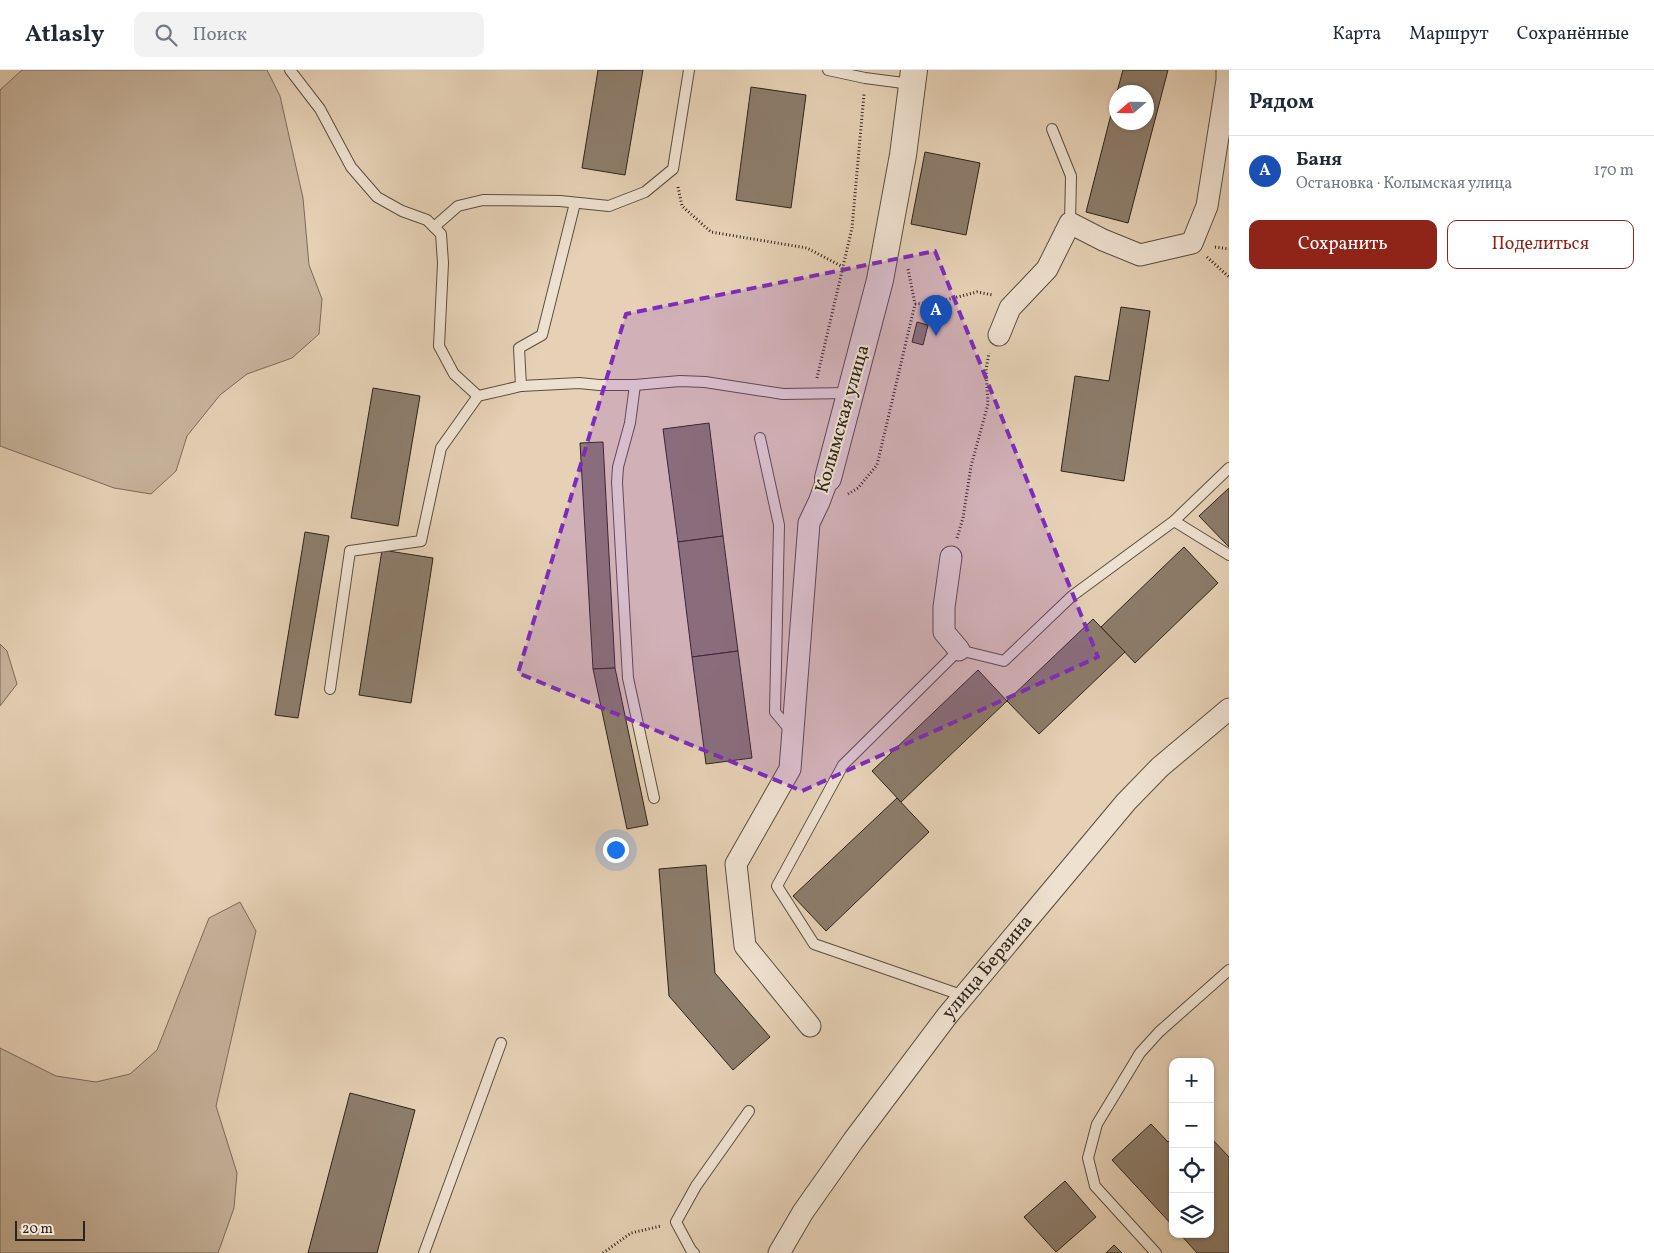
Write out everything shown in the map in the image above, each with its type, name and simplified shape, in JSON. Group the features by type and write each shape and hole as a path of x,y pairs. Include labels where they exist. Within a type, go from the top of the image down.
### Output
{"street":[{"path":"999,335 1010,308 1047,269 1070,223 1103,240 1140,255 1192,243 1207,206 1227,70"},
{"name":"Колымская улица","path":"810,1026 745,946 736,864 790,769 809,523 828,478 880,280 902,155 913,77"},
{"path":"952,557 944,607 944,632 959,650"},
{"name":"улица Берзина","path":"779,1253 803,1212 853,1141 946,1016 1126,802 1160,767 1229,709"}],"lane":[{"path":"290,70 320,109 351,167 376,196 402,211 427,220 441,234 443,263 439,346 454,374 478,396"},
{"path":"434,227 458,206 483,200 608,206 645,192 673,170 689,70"},
{"path":"828,70 865,78 913,77"},
{"path":"1052,129 1071,176 1070,223"},
{"path":"521,386 519,348 542,335 575,203"},
{"path":"330,690 350,551 421,541 441,448 478,396 521,386 579,383 635,385 680,381 705,382 783,394 814,392 851,393"},
{"path":"635,385 630,424 619,461 617,482 628,678 654,798"},
{"path":"760,438 779,525 775,712 793,733"},
{"path":"964,996 814,944 778,886 843,765 959,650 1004,661 1072,596 1174,521 1229,468"},
{"path":"1174,521 1229,556"},
{"path":"1156,1253 1095,1186 1088,1158 1097,1124 1140,1053 1160,1032 1229,970"},
{"path":"424,1253 501,1043"},
{"path":"694,1253 676,1222 696,1186 749,1111"}],"path":[{"path":"814,392 852,228 865,78"},
{"path":"673,170 682,206 711,232 807,248 842,267"},
{"path":"1192,243 1229,277"},
{"path":"915,304 938,302 977,292 998,297 1010,308"},
{"path":"952,557 963,518 971,466 988,404 986,369 989,352 999,335"},
{"path":"603,1253 631,1233 676,1222"}],"highlighted area":[{"path":"935,251 1098,657 802,791 518,673 626,314"}],"shaded area":[{"path":"22,70 267,70 280,96 303,198 309,265 322,299 319,334 292,358 247,374 220,395 187,436 176,471 151,494 114,488 0,446 0,90"},
{"path":"0,644 7,651 17,684 0,706"},
{"path":"240,902 256,931 216,1106 237,1173 234,1208 218,1253 0,1253 0,1048 56,1076 96,1082 130,1074 157,1050 209,918"}],"building":[{"path":"598,70 643,70 625,175 582,168"},
{"path":"1123,70 1168,70 1154,124 1154,85 1119,85"},
{"path":"751,87 806,95 791,208 736,200"},
{"path":"1109,122 1109,130 1152,130 1128,223 1086,212"},
{"path":"925,152 980,163 966,235 911,224"},
{"path":"1121,307 1150,311 1124,481 1061,471 1075,376 1109,381"},
{"path":"917,322 928,325 923,345 912,342"},
{"path":"373,388 420,396 398,526 351,518"},
{"path":"709,423 723,536 678,542 663,429"},
{"path":"603,442 615,668 593,669 580,443"},
{"path":"1229,488 1229,547 1199,516"},
{"path":"305,532 329,536 298,718 275,715"},
{"path":"723,536 738,651 692,657 678,542"},
{"path":"1184,547 1218,583 1135,663 1101,627"},
{"path":"382,550 433,558 411,703 359,695"},
{"path":"1093,619 1125,652 1039,734 1007,701"},
{"path":"738,651 752,758 706,764 692,657"},
{"path":"615,668 648,825 627,829 593,669"},
{"path":"978,670 1007,701 901,802 872,771"},
{"path":"897,798 929,832 826,931 793,896"},
{"path":"706,865 715,973 770,1037 733,1070 669,996 659,869"},
{"path":"350,1093 415,1110 377,1253 308,1253"},
{"path":"1151,1124 1169,1141 1169,1222 1112,1160"},
{"path":"1214,1141 1229,1157 1229,1253 1197,1253 1184,1238 1214,1238"},
{"path":"1065,1181 1096,1217 1056,1252 1024,1217"},
{"path":"1114,1245 1122,1253 1106,1253"}],"place":[{"name":"Баня","path":"936,336"}]}
